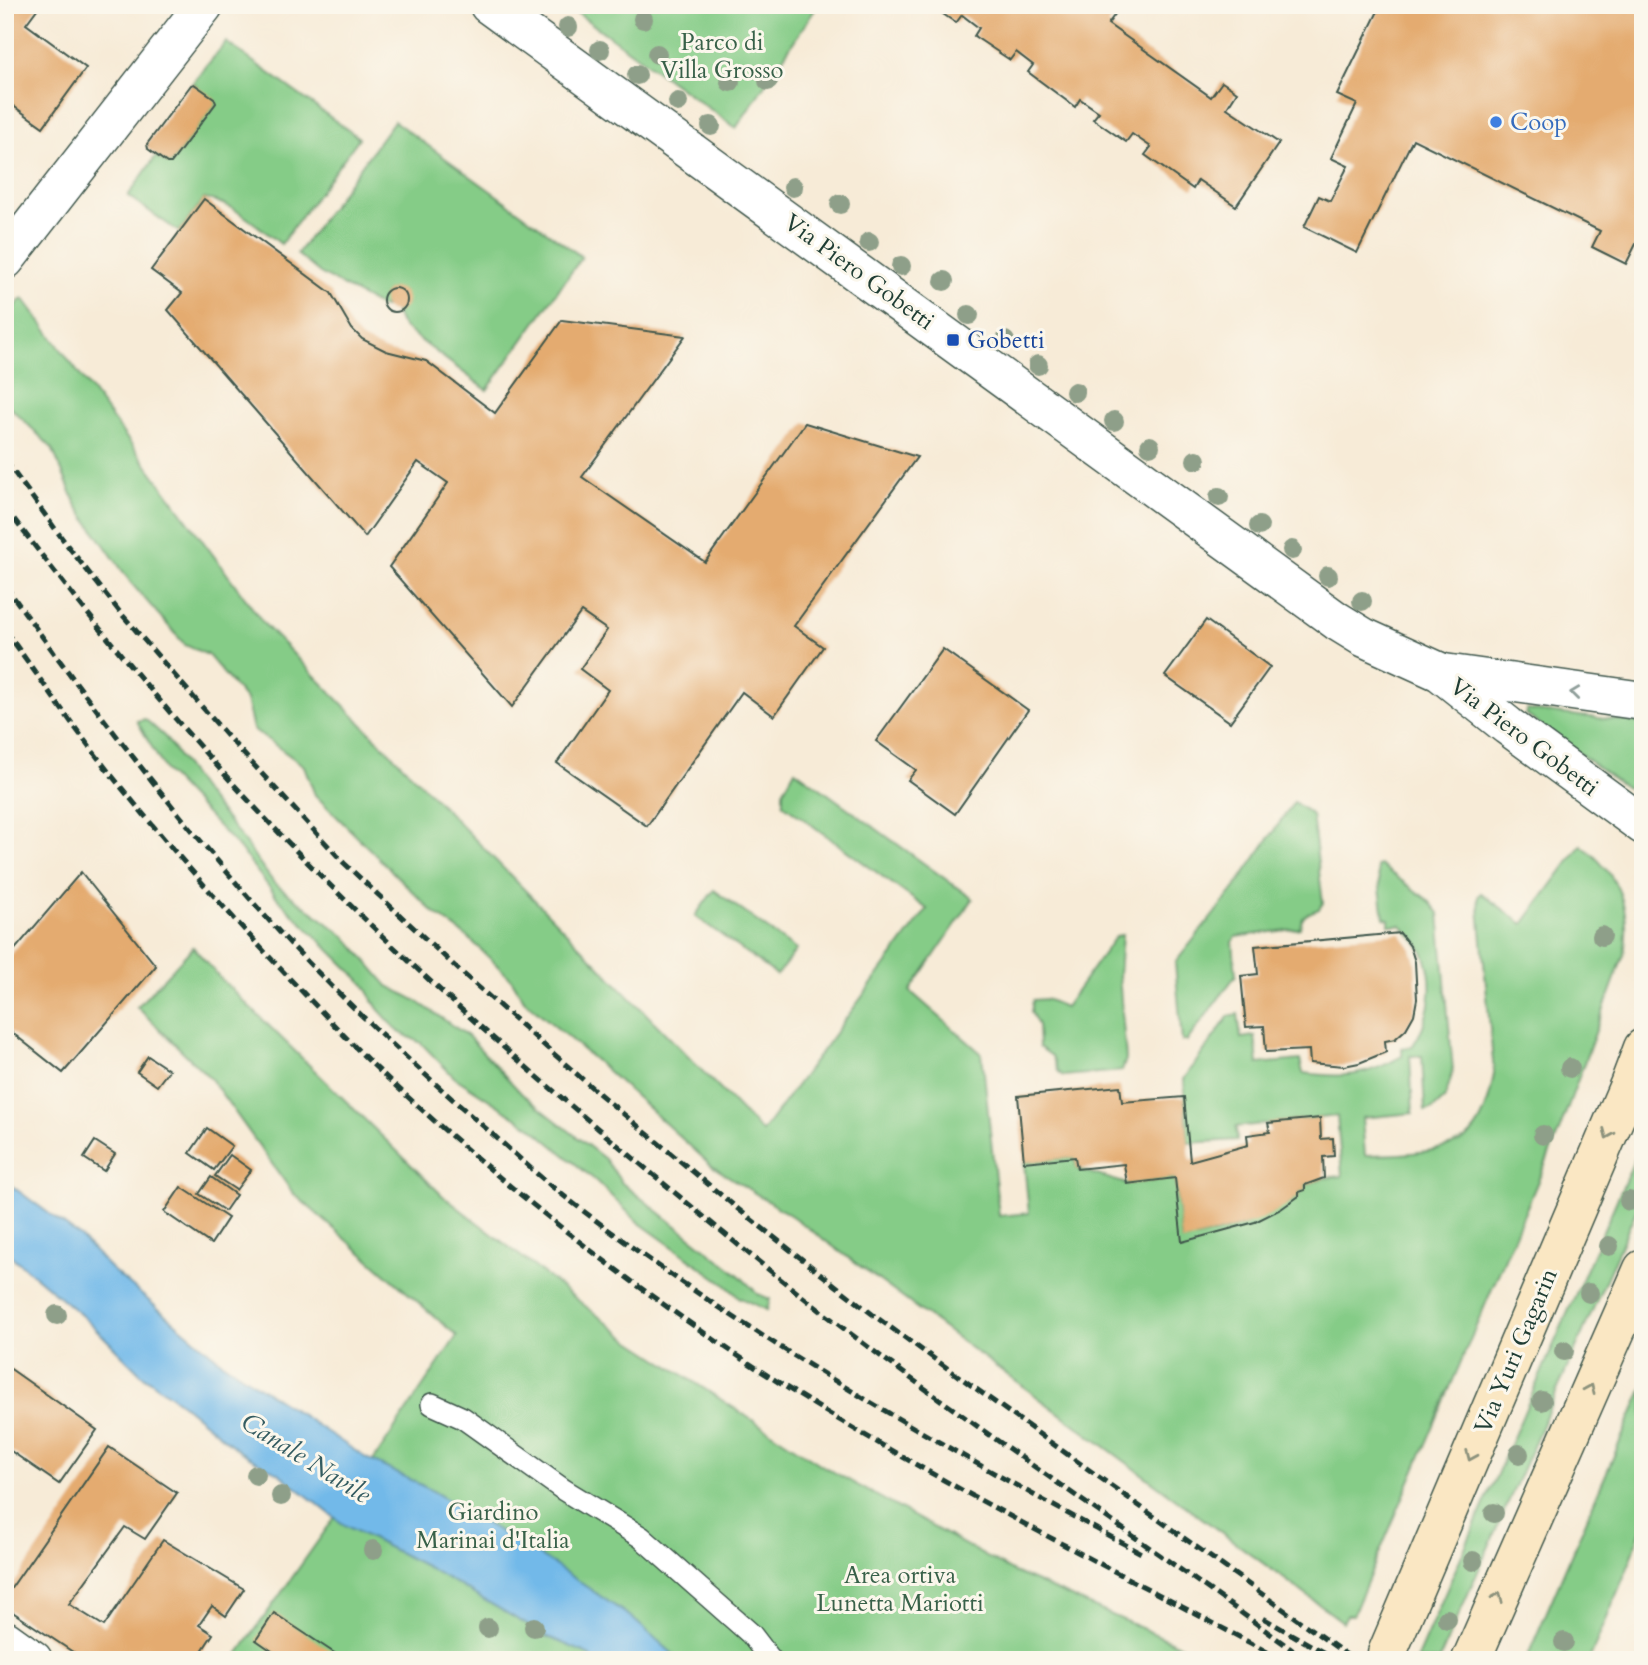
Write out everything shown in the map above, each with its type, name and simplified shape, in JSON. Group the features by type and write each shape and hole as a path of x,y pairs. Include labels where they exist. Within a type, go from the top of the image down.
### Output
{"main road":[{"name":"Via Yuri Gagarin","path":"1387,1653 1643,1048"},
{"path":"1471,1660 1643,1269"}],"street":[{"path":"5,260 204,5"},
{"name":"Via Piero Gobetti","path":"489,5 1337,621 1363,637 1440,672 1519,735 1643,825"},
{"name":"Via Piero Gobetti","path":"1440,672 1643,701"},
{"path":"5,1640 33,1660"}],"lane":[{"path":"432,1404 463,1419 564,1490 641,1537 751,1634 771,1660"}],"green space":[{"name":"Parco di Villa Grosso","path":"566,5 818,5 736,128"},
{"path":"226,42 359,138 281,244 245,216 214,201 204,199 179,232 128,196 156,156 171,163 215,103 194,84 191,85"},
{"path":"394,121 582,257 487,390 403,327 395,312 402,309 406,303 403,292 395,289 388,291 384,296 385,307 381,307 320,273 297,254"},
{"path":"23,298 265,625 762,1132 927,909 783,804 783,792 795,770 973,899 910,991 982,1054 999,1216 1029,1213 1024,1162 1075,1157 1077,1169 1127,1184 1175,1178 1182,1241 1229,1230 1258,1219 1299,1196 1299,1192 1305,1190 1305,1185 1324,1178 1342,1176 1337,1116 1236,1127 1237,1140 1188,1143 1184,1079 1229,1016 1238,1014 1241,1038 1255,1036 1258,1064 1300,1060 1303,1073 1317,1075 1354,1074 1377,1068 1402,1056 1402,1048 1412,1047 1419,1035 1430,994 1428,966 1413,937 1401,925 1389,925 1389,919 1384,918 1377,866 1380,865 1428,900 1439,913 1453,1071 1445,1098 1433,1109 1425,1111 1422,1056 1410,1056 1413,1113 1362,1118 1365,1155 1405,1154 1450,1146 1462,1141 1476,1128 1487,1105 1494,1073 1478,897 1481,893 1523,924 1581,845 1594,856 1605,868 1620,893 1626,922 1624,954 1558,1134 1353,1615 1347,1615 1343,1622 793,1217 712,1166 602,1066 524,1000 511,979 469,938 431,910 315,795 304,766 253,729 246,700 208,655 185,645 131,583 77,506 52,448 5,402 5,315"},
{"path":"1527,710 1642,723 1643,737 1631,785 1626,788 1525,714"},
{"path":"145,719 165,737 274,883 346,937 388,986 415,1000 468,1036 522,1094 605,1159 622,1183 740,1276 758,1294 770,1299 767,1310 740,1298 638,1222 596,1181 531,1127 454,1077 421,1043 399,1032 378,1009 364,984 279,900 239,848 166,772 137,721"},
{"path":"1294,802 1312,815 1323,903 1319,909 1304,917 1300,928 1236,937 1233,942 1236,975 1187,1041 1182,1041 1175,963 1234,889"},
{"path":"714,890 796,950 777,975 695,916"},
{"path":"1122,935 1119,975 1126,1059 1122,1071 1063,1076 1052,1056 1039,1047 1038,1025 1031,1012 1033,1000 1046,999 1065,1007 1116,936"},
{"path":"193,947 220,978 443,1196 628,1339 823,1466 1014,1572 1214,1660 234,1660 342,1507 457,1336 293,1193 211,1079 137,1007"},
{"path":"1643,1140 1643,1195 1439,1660 1416,1660"},
{"path":"1643,1388 1643,1523 1631,1560 1589,1660 1526,1660"}],"water":[{"name":"Canale Navile","path":"5,1181 78,1235 111,1269 222,1362 366,1458 431,1490 553,1564 631,1617 680,1660 595,1660 586,1653 548,1637 427,1567 344,1525 278,1473 239,1451 141,1374 87,1320 5,1251"}],"building":[{"path":"5,5 40,5 26,24 86,68 43,127 5,100"},
{"path":"930,5 1080,5 1093,14 1099,5 1111,5 1118,10 1108,24 1211,97 1222,82 1237,92 1227,108 1279,143 1236,206 1198,180 1193,189 1145,155 1151,147 1132,134 1126,142 1093,119 1099,112 1080,99 1075,107 1028,72 1033,65 1016,52 1010,60 974,36 979,28 962,15 956,23"},
{"name":"Coop","path":"1381,5 1643,5 1643,230 1626,264 1592,247 1600,231 1413,139 1357,253 1304,227 1319,196 1330,201 1348,166 1331,158 1357,104 1337,95"},
{"path":"194,84 214,98 216,103 171,163 167,163 148,149 147,144"},
{"path":"204,199 331,293 352,329 362,339 386,351 426,361 495,413 562,320 685,336 582,477 705,562 805,423 917,457 794,626 823,647 774,716 742,692 647,826 557,763 608,690 580,669 607,630 581,612 512,707 389,567 448,483 418,462 365,537 168,310 182,293 151,270"},
{"path":"395,288 403,292 407,300 403,308 395,312 387,308 383,300 387,292"},
{"path":"1206,620 1270,667 1230,722 1165,676"},
{"path":"943,649 1028,710 955,814 908,780 916,770 876,741"},
{"path":"81,872 156,966 63,1073 5,1027 5,961"},
{"path":"1400,933 1410,946 1415,962 1417,999 1414,1015 1406,1029 1395,1039 1385,1041 1386,1052 1344,1066 1310,1063 1309,1050 1266,1052 1264,1026 1246,1027 1241,976 1258,974 1255,946"},
{"path":"148,1056 169,1070 157,1086 137,1072"},
{"path":"1120,1086 1122,1102 1184,1097 1190,1161 1248,1145 1247,1135 1270,1132 1268,1123 1320,1118 1321,1139 1333,1138 1334,1156 1323,1157 1324,1178 1305,1185 1305,1190 1299,1192 1299,1196 1281,1209 1255,1222 1182,1242 1175,1178 1127,1184 1124,1164 1077,1169 1075,1157 1024,1162 1018,1096"},
{"path":"207,1128 232,1146 214,1170 190,1153"},
{"path":"95,1141 115,1154 104,1171 84,1158"},
{"path":"230,1155 251,1170 236,1190 215,1176"},
{"path":"211,1177 236,1195 225,1211 199,1194"},
{"path":"181,1187 228,1218 211,1244 164,1212"},
{"path":"5,1365 97,1430 59,1484 5,1447"},
{"path":"109,1447 177,1493 145,1539 125,1527 69,1604 104,1626 163,1540 244,1589 226,1616 212,1606 199,1625 213,1634 196,1660 85,1660 5,1607 5,1597"},
{"path":"274,1613 342,1658 341,1660 285,1660 256,1640"}],"railway":[{"path":"5,460 119,611 229,738 344,863 459,970 597,1092 738,1209 876,1317 1354,1660"},
{"path":"5,507 119,652 240,791 363,918 481,1027 752,1257 835,1322 1306,1660"},
{"path":"5,585 134,759 273,925 372,1025 550,1185 691,1288 838,1383 1143,1554"},
{"path":"5,630 113,778 270,958 351,1042 423,1111 547,1216 677,1314 789,1389 858,1431 998,1510 1282,1660"},
{"path":"1263,1618 1337,1660"}],"place":[{"name":"Coop","path":"1496,122"},
{"name":"Gobetti","path":"953,340"}],"park label":[{"name":"Giardino Marinai d'Italia","path":"493,1526"},
{"name":"Area ortiva Lunetta Mariotti","path":"900,1589"}]}
